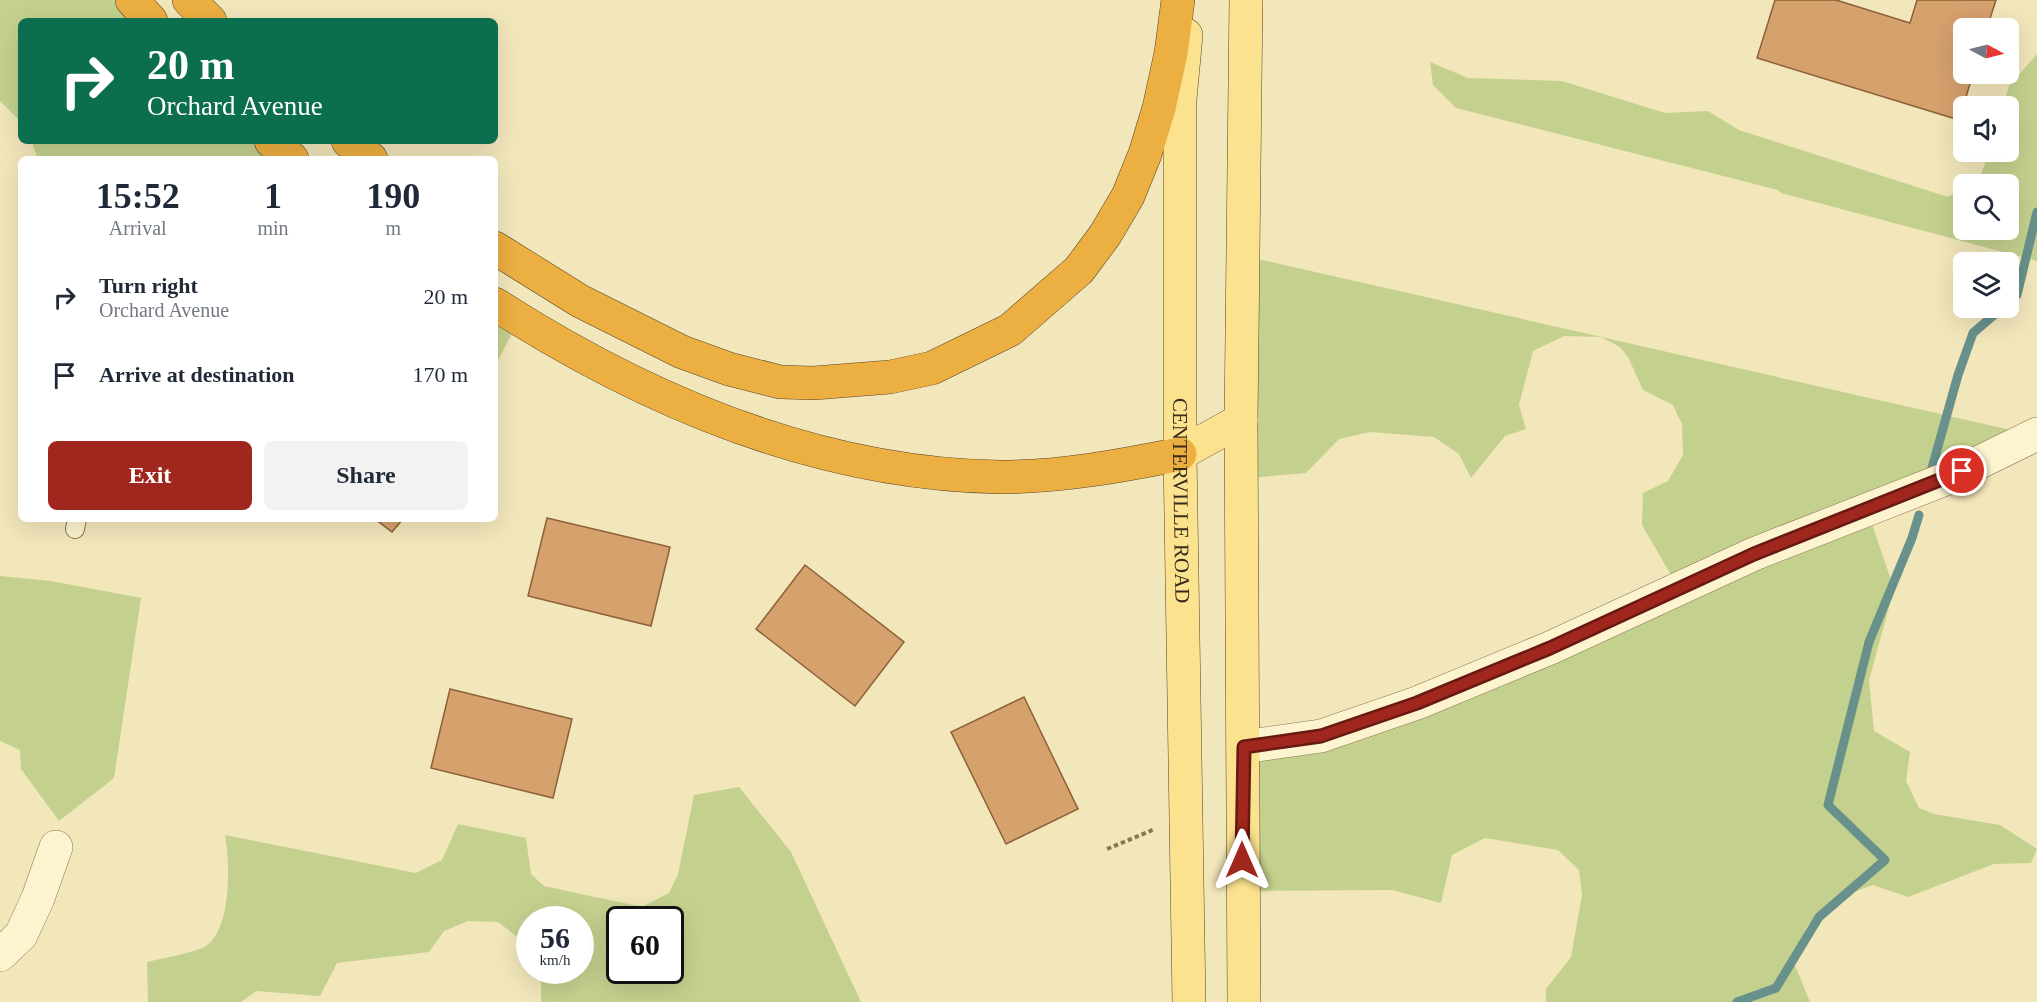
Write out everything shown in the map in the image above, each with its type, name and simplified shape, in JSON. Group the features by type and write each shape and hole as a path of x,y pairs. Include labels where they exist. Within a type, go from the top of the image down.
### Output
{"highway":[{"path":"132,0 148,18"},
{"path":"189,0 207,18"},
{"path":"498,250 580,301 682,352 729,369 780,382 814,383 890,377 932,368 1010,330 1078,270 1105,235 1128,196 1149,142 1171,53 1178,0"},
{"path":"274,144 288,156"},
{"path":"352,144 367,156"},
{"path":"498,306 531,327 671,401 747,431 840,457 962,475 1001,477 1057,475 1180,454"}],"main road":[{"name":"CENTERVILLE ROAD","path":"1187,0 1180,99 1180,454 1188,1002"},
{"path":"1244,1002 1242,162 1246,0"},
{"path":"1180,454 1242,420"}],"street":[{"path":"1244,747 1321,736 1417,703 1550,648 1754,554 1943,480 2037,434"},
{"path":"0,955 21,934 38,898 56,848"}],"path":[{"path":"1107,849 1186,816"}],"green space":[{"path":"0,0 132,0 148,18 18,18 18,119 0,101"},
{"path":"2037,54 2037,261 2019,256 2019,252 2003,252 1958,240 2019,240 2019,174 1981,174 1986,162 2019,162 2019,96 2006,96 2011,84 2019,84 2019,75"},
{"path":"1430,62 1468,78 1562,81 1665,113 1708,111 1739,130 1948,197 1953,194 1953,239 1781,193 1778,190 1456,108 1433,85"},
{"path":"32,144 278,144 292,156 37,156"},
{"path":"1245,256 2037,436 1870,518 1894,589 1869,680 1874,731 1910,752 1906,781 1919,808 1934,814 2000,825 2037,849 2031,863 1994,864 1908,897 1873,885 1842,896 1807,926 1794,963 1810,1002 1546,1002 1546,989 1571,957 1582,895 1579,870 1558,850 1485,838 1452,855 1441,903 1392,890 1251,891 1248,753 1325,737 1678,587 1642,525 1643,493 1668,481 1683,455 1682,424 1673,405 1643,390 1628,357 1620,347 1601,337 1564,336 1533,351 1519,405 1526,429 1505,436 1471,478 1459,454 1434,437 1370,432 1339,439 1306,473 1248,478"},
{"path":"498,306 519,320 498,360"},
{"path":"0,576 51,581 141,598 114,778 59,821 21,769 20,750 0,741"},
{"path":"739,787 791,852 861,1002 541,1002 541,984 594,984 594,906 516,906 516,936 498,922 468,921 444,931 429,952 337,963 320,996 256,991 241,1002 148,1002 147,962 206,946 221,925 228,878 225,835 416,873 442,860 458,824 526,838 531,874 544,886 637,906 606,906 606,984 684,984 684,906 644,906 669,893 678,874 694,795"}],"building":[{"path":"1775,0 1836,0 1910,23 1917,0 1996,0 1990,18 1953,18 1953,84 1970,84 1966,96 1953,96 1953,118 1757,58"},
{"path":"547,518 670,547 651,626 528,596"},
{"path":"379,522 400,522 392,532"},
{"path":"805,565 904,642 855,706 756,629"},
{"path":"450,689 572,719 553,798 431,768"},
{"path":"1024,697 1078,809 1006,844 951,732"}],"waterway":[{"path":"2019,287 2037,212"},
{"path":"1930,475 1958,375 1973,333 1990,318"},
{"path":"1737,1002 1776,988 1819,917 1885,860 1828,805 1869,642 1912,538 1919,515"}],"route":[{"path":"1242,860 1244,747 1321,736 1417,703 1550,648 1754,554 1962,471"}]}
